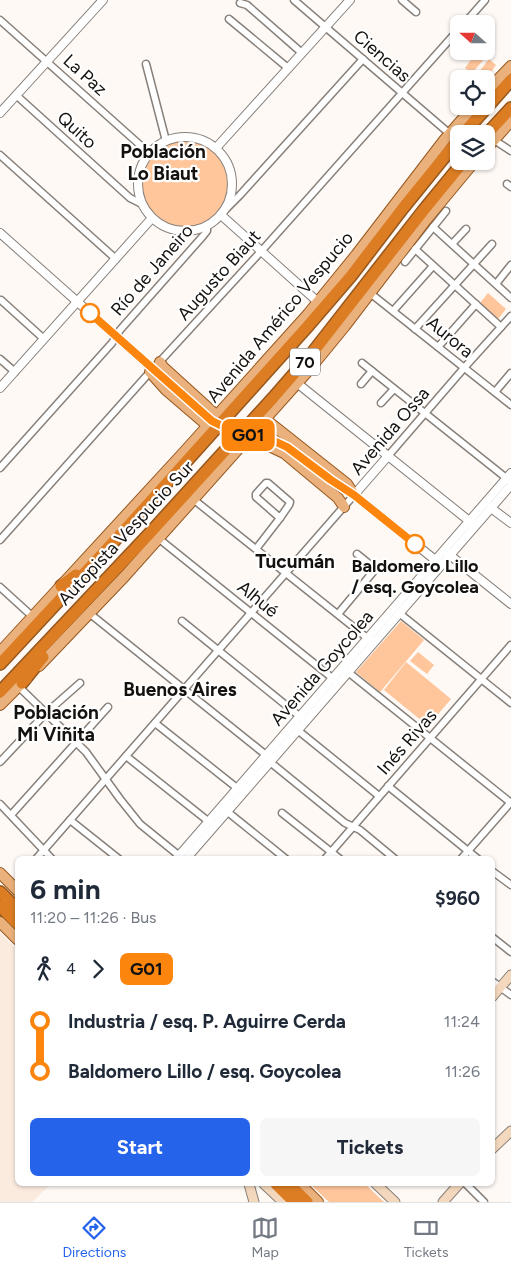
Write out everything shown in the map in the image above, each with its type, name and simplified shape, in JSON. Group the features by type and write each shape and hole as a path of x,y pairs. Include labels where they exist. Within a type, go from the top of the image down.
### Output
{"highway":[{"path":"495,95 511,75"},
{"path":"471,125 511,80"},
{"path":"495,129 511,108"},
{"path":"495,130 511,112"},
{"path":"471,125 479,115"},
{"name":"Autopista Vespucio Sur","path":"0,664 130,524 327,304 412,196 450,142"},
{"name":"Autopista Vespucio Sur","path":"0,692 97,590 292,377 457,170"},
{"path":"61,586 76,575 130,524"},
{"path":"20,685 74,621 97,590"},
{"path":"0,892 15,907"},
{"path":"0,906 15,921"},
{"path":"278,1186 294,1202"}],"main road":[{"path":"495,83 511,66"},
{"path":"495,133 511,121"},
{"name":"Avenida Américo Vespucio","path":"0,652 318,302 450,141"},
{"path":"0,706 125,576 297,383 327,348 426,220 468,170"},
{"path":"154,368 173,376 211,420"},
{"path":"154,368 166,390 211,420"},
{"path":"265,419 347,484 350,493"},
{"path":"246,440 278,450 323,483 350,493"},
{"path":"316,478 340,500 344,507"},
{"path":"0,873 15,885"},
{"path":"0,882 15,896"},
{"path":"0,922 15,937"},
{"path":"495,994 511,975"},
{"path":"495,1146 511,1131"},
{"path":"250,1186 254,1202"},
{"path":"266,1186 283,1202"},
{"path":"370,1186 386,1202"},
{"path":"378,1186 395,1202"},
{"path":"436,1202 456,1186"},
{"path":"443,1202 456,1186"},
{"path":"304,1190 318,1202"}],"street":[{"path":"0,113 104,0"},
{"name":"Ciencias","path":"294,0 450,133"},
{"path":"216,148 350,0"},
{"path":"402,0 416,12"},
{"path":"472,15 485,0"},
{"path":"240,2 247,5 302,53"},
{"path":"229,19 288,68"},
{"name":"La Paz","path":"1,22 149,153"},
{"name":"Augusto Biaut","path":"0,540 261,252 450,39"},
{"path":"222,213 230,198 232,181 229,166 216,148 201,139 189,136 177,137 166,141 149,153 141,166 138,181 139,196 148,214 163,226 176,230 188,231 207,226 222,213 240,195 362,59"},
{"path":"146,64 166,141"},
{"name":"Quito","path":"16,95 130,198 142,204"},
{"path":"495,141 511,151"},
{"path":"0,155 116,260"},
{"path":"232,191 240,195"},
{"path":"405,262 446,211"},
{"path":"222,213 261,252 318,302"},
{"path":"0,388 152,218"},
{"name":"Río de Janeiro","path":"0,468 112,343 120,330 203,236 207,231 207,226"},
{"path":"433,227 511,298"},
{"path":"452,244 466,229"},
{"path":"0,233 154,368"},
{"path":"415,329 492,244"},
{"path":"415,249 501,327"},
{"path":"496,284 511,265"},
{"path":"393,311 433,266"},
{"name":"Aurora","path":"370,293 511,405"},
{"path":"1,300 44,339"},
{"path":"438,347 476,304"},
{"name":"Avenida Ossa","path":"39,856 344,507 350,493 388,456 511,316"},
{"path":"0,359 15,372"},
{"path":"362,362 510,480"},
{"path":"361,384 372,371"},
{"path":"495,392 511,373"},
{"path":"297,383 472,524"},
{"path":"382,403 394,389"},
{"path":"211,420 232,431 272,440 287,447 350,493 438,563"},
{"name":"Avenida Goycolea","path":"183,856 510,480"},
{"path":"256,549 280,518 290,502 266,483 256,494 256,498 280,518"},
{"path":"193,499 371,641"},
{"path":"488,505 511,523"},
{"name":"Alhué","path":"158,538 336,681"},
{"path":"447,553 511,604"},
{"path":"338,614 373,572 373,567 357,554"},
{"name":"Avenida Goycolea","path":"371,641 400,613 438,563"},
{"path":"0,587 33,617"},
{"path":"400,613 511,703"},
{"path":"89,614 345,823 360,830 391,856"},
{"path":"182,621 303,719"},
{"name":"Inés Rivas","path":"328,856 511,645"},
{"path":"345,670 511,802 464,856"},
{"path":"0,762 46,713 80,683"},
{"path":"20,685 88,755 140,824 179,856"},
{"path":"10,815 108,707"},
{"path":"155,723 237,788"},
{"path":"295,728 379,796"},
{"path":"126,756 208,821"},
{"name":"Avenida Goycolea","path":"182,856 208,821 224,809 237,788 268,759"},
{"path":"388,786 474,856"},
{"path":"0,804 49,856"},
{"path":"224,809 282,856"},
{"path":"282,812 336,856"},
{"path":"70,820 115,856"},
{"path":"495,873 511,886"},
{"path":"495,939 511,952"},
{"path":"495,983 511,995"},
{"path":"468,1186 484,1202"}],"shaded area":[{"path":"471,60 483,60 475,70 465,68"},
{"path":"488,60 496,65 492,70 481,70"},
{"path":"186,139 203,142 217,152 227,166 230,183 227,200 217,214 203,224 186,227 169,224 155,214 145,200 142,183 145,166 155,152 169,142"},
{"path":"488,293 506,309 498,319 480,303"},
{"path":"401,621 424,640 380,692 356,672"},
{"path":"418,652 434,665 427,674 410,661"},
{"path":"406,662 451,699 428,726 384,690"},
{"path":"0,932 15,948 15,1186 49,1186 32,1202 0,1202"},
{"path":"312,1186 367,1186 384,1202 329,1202"}],"bus line":[{"name":"G01","path":"90,313 212,421 232,431 272,440 287,447 354,495 415,544"}],"place":[{"name":"Baldomero Lillo / esq. Goycolea","path":"415,544"}],"district":[{"name":"Población Lo Biaut","path":"163,162"},
{"name":"Tucumán","path":"295,561"},
{"name":"Buenos Aires","path":"180,689"},
{"name":"Población Mi Viñita","path":"56,723"}]}
